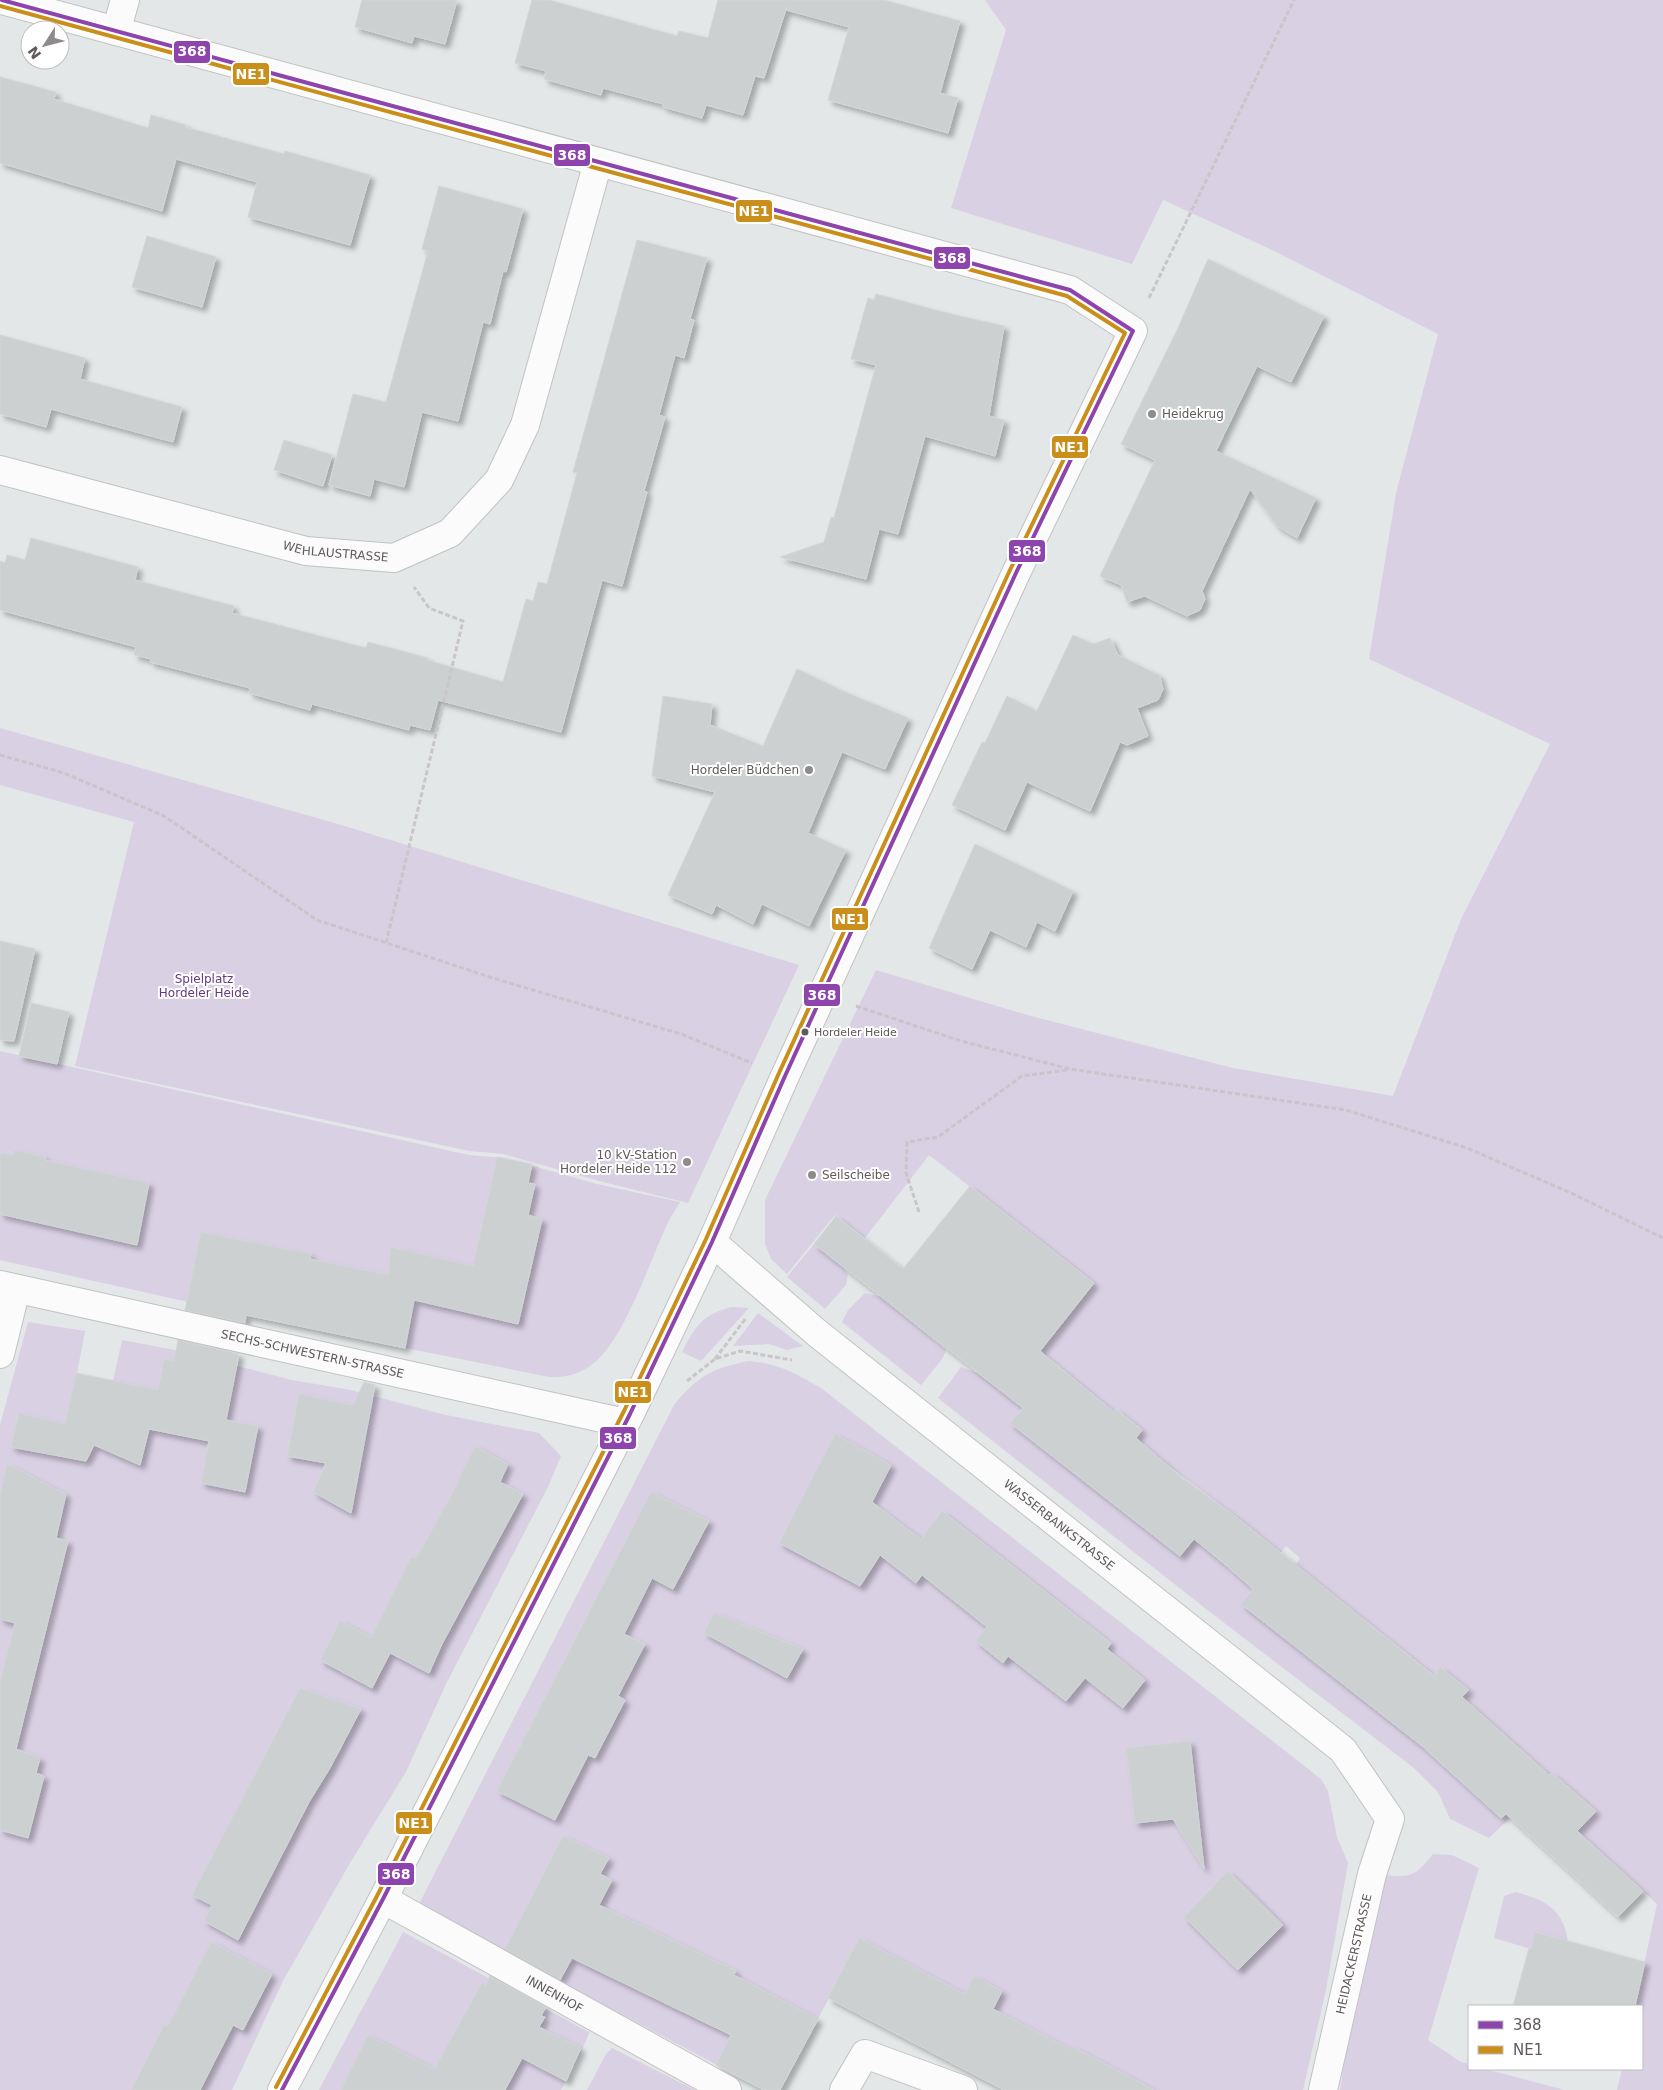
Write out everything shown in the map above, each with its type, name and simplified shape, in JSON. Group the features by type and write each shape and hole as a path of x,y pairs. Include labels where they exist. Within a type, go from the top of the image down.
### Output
{"street":[{"path":"2,0 1070,290 1133,332 1016,573 785,1076 712,1242 625,1423 383,1899 282,2090"},
{"path":"116,31 125,0"},
{"name":"WEHLAUSTRASSE","path":"0,470 306,551 394,558 450,533 499,480 525,425 598,162"},
{"name":"WASSERBANKSTRASSE","path":"712,1242 817,1332 1343,1750 1390,1819"},
{"path":"0,1354 8,1287"},
{"name":"SECHS-SCHWESTERN-STRASSE","path":"8,1287 625,1423"},
{"name":"HEIDACKERSTRASSE","path":"1323,2090 1372,1874 1390,1819"},
{"name":"INNENHOF","path":"383,1899 727,2090"},
{"path":"844,2090 865,2054 963,2090"}],"path":[{"path":"1133,332 1294,0"},
{"path":"386,943 463,621 429,608 394,558"},
{"path":"0,755 64,773 164,816 317,920 496,979 681,1034 785,1076"},
{"path":"822,995 961,1041 1070,1069 1346,1110 1467,1148 1573,1194 1663,1238"},
{"path":"918,1212 906,1173 907,1142 938,1136 1022,1076 1070,1069"},
{"path":"684,1383 715,1359 768,1290"},
{"path":"715,1359 740,1351 794,1360"}],"green space":[{"path":"985,0 1663,0 1663,2090 1617,2090 1622,2070 1643,2070 1643,2005 1635,2005 1657,1904 1550,1806 1568,1787 1552,1773 1548,1776 1530,1760 1531,1758 1461,1698 1468,1690 1440,1667 1434,1675 1365,1620 1344,1646 1295,1566 1300,1558 1286,1546 1241,1604 1422,1746 1501,1818 1505,1815 1510,1818 1489,1838 1450,1819 1438,1792 1414,1768 1210,1612 938,1398 961,1367 977,1373 1005,1394 1026,1404 1010,1423 1180,1556 1194,1539 1242,1580 1269,1546 1203,1491 1133,1442 1142,1429 1116,1409 1109,1420 1064,1384 1070,1375 1057,1365 1029,1366 1094,1283 929,1155 865,1238 835,1215 787,1274 771,1259 765,1244 765,1200 876,970 1031,1016 1233,1068 1393,1096 1461,919 1550,744 1369,659 1396,493 1438,334 1270,249 1163,200 1132,264 951,208 1006,30"},
{"name":"Spielplatz Hordeler Heide","path":"0,728 338,824 799,965 688,1203 503,1154 469,1151 75,1066 134,822 0,785"},
{"path":"0,1051 469,1155 505,1158 597,1184 680,1202 667,1225 635,1300 616,1337 594,1363 573,1375 549,1377 312,1329 319,1291 254,1305 251,1316 0,1260"},
{"path":"814,1244 842,1266 848,1274 846,1285 825,1309 787,1277"},
{"path":"865,1293 881,1297 946,1350 943,1358 921,1385 842,1322 848,1310"},
{"path":"732,1307 749,1308 701,1361 682,1352 701,1322 714,1313"},
{"path":"758,1313 803,1346 787,1350 769,1344 733,1346"},
{"path":"28,1322 85,1331 77,1373 113,1381 122,1340 175,1350 292,1380 351,1390 446,1415 539,1433 561,1456 548,1487 446,1684 406,1772 350,1863 283,1981 232,2090 0,2090 0,1425"},
{"path":"749,1361 779,1367 821,1388 1321,1779 1328,1791 1337,1837 1348,1863 1326,1990 1303,2090 1004,2090 829,1998 780,2090 764,2090 418,1906 674,1405 699,1380 715,1370"},
{"path":"1433,1854 1452,1855 1479,1868 1428,2040 1461,2062 1468,2064 1468,2070 1489,2070 1565,2090 1340,2090 1351,2020 1383,1875 1401,1876 1412,1874 1422,1867"},
{"path":"1516,1892 1536,1899 1551,1908 1562,1921 1568,1941 1536,1932 1531,1949 1494,1938 1504,1896"},
{"path":"403,1932 589,2032 561,2090 319,2090"},
{"path":"612,2048 695,2090 587,2090 606,2054"}],"building":[{"path":"362,0 457,0 445,44 414,36 412,43 355,27"},
{"path":"532,0 549,0 677,36 679,31 708,38 718,0 884,0 960,21 940,93 958,98 948,133 828,100 849,27 786,10 787,6 764,78 755,76 743,115 706,105 702,118 663,107 663,104 603,88 601,95 544,79 546,71 515,63"},
{"path":"0,77 56,92 54,99 148,128 151,115 186,125 185,127 284,154 285,151 370,175 350,245 248,217 257,182 176,159 162,211 0,163"},
{"path":"439,186 523,209 506,272 503,271 490,324 483,322 458,421 422,412 404,487 374,479 370,496 329,485 353,394 386,402 428,251 422,249"},
{"path":"147,236 216,257 202,307 132,287"},
{"path":"637,240 707,258 690,319 694,320 684,358 675,355 659,415 665,417 644,491 647,492 622,586 602,580 561,732 438,700 430,730 410,725 409,730 312,704 310,710 249,693 250,688 150,662 151,659 134,655 136,647 0,610 0,561 5,563 7,555 25,560 31,538 138,567 135,580 234,606 232,613 366,648 368,642 428,658 427,660 503,682 526,599 533,601 538,582 547,584 577,473 573,472"},
{"path":"1208,259 1324,316 1291,382 1257,366 1216,451 1316,498 1297,538 1277,526 1250,489 1202,591 1205,599 1200,610 1187,616 1145,596 1127,602 1121,585 1100,576 1155,460 1121,444 1178,328"},
{"path":"876,294 1004,326 989,416 1004,420 995,456 925,436 898,534 879,529 866,579 780,557 824,542 831,517 834,518 876,365 851,359 868,298 874,300"},
{"path":"0,335 85,358 80,379 182,407 173,442 51,409 46,427 0,414"},
{"path":"284,440 332,455 323,486 274,470"},
{"path":"1073,635 1093,644 1110,638 1118,655 1159,675 1163,689 1158,700 1137,708 1148,736 1127,745 1120,742 1090,811 1027,782 1005,830 952,805 982,742 985,743 1007,696 1037,711"},
{"path":"797,669 845,692 908,718 885,769 842,752 808,833 846,850 809,926 762,904 753,924 716,905 712,914 668,895 715,792 652,776 663,696 712,704 710,725 763,746"},
{"path":"975,844 1073,891 1055,931 1037,922 1026,947 990,930 972,969 929,948"},
{"path":"0,941 35,949 14,1041 0,1040"},
{"path":"31,1003 69,1012 57,1064 19,1056"},
{"path":"14,1150 45,1157 45,1160 149,1183 137,1245 0,1214 0,1153 13,1155"},
{"path":"497,1157 532,1164 528,1183 535,1184 528,1215 542,1219 518,1324 414,1300 405,1348 246,1315 245,1323 185,1310 201,1232 311,1254 310,1259 388,1275 391,1247 473,1266"},
{"path":"970,1186 1094,1283 1040,1351 1114,1412 1116,1409 1142,1430 1136,1438 1182,1478 1235,1516 1434,1676 1440,1667 1469,1690 1462,1697 1549,1775 1552,1773 1596,1811 1577,1831 1643,1891 1618,1917 1506,1814 1501,1818 1422,1746 1241,1604 1253,1589 1226,1565 1194,1539 1180,1556 1010,1423 1023,1408 814,1244 836,1216 903,1269"},
{"path":"178,1340 239,1354 226,1420 258,1426 245,1492 201,1483 209,1441 149,1429 140,1465 94,1445 86,1461 11,1447 19,1413 65,1424 76,1373 158,1390 164,1359 174,1361"},
{"path":"364,1382 375,1385 351,1513 313,1492 326,1463 287,1456 299,1394 353,1405"},
{"path":"835,1434 891,1465 872,1502 921,1539 942,1511 1111,1643 1107,1649 1145,1680 1123,1708 1085,1678 1066,1701 1008,1656 1003,1663 976,1641 987,1627 922,1575 916,1583 880,1555 860,1586 779,1543"},
{"path":"475,1446 508,1464 500,1482 523,1494 442,1644 429,1673 390,1653 372,1688 320,1660 340,1621 371,1637 411,1557 416,1559 460,1479"},
{"path":"7,1464 66,1494 56,1538 68,1541 16,1749 40,1758 36,1773 44,1776 28,1838 0,1830 0,1681 15,1623 0,1619 0,1496"},
{"path":"651,1492 709,1521 673,1589 652,1578 624,1634 645,1644 618,1696 625,1700 595,1758 588,1755 555,1820 497,1791"},
{"path":"714,1613 803,1649 787,1678 704,1633"},
{"path":"300,1688 361,1709 330,1768 309,1802 238,1940 204,1921 212,1905 192,1895"},
{"path":"1190,1741 1204,1869 1173,1819 1135,1823 1126,1748"},
{"path":"563,1836 609,1858 600,1874 612,1880 599,1905 736,1971 734,1975 818,2019 780,2090 764,2090 716,2065 731,2035 572,1958 560,1980 505,1949"},
{"path":"1228,1871 1283,1925 1238,1970 1184,1917"},
{"path":"1535,1932 1645,1962 1635,2005 1513,2005 1529,1948 1531,1949"},
{"path":"859,1938 965,1994 974,1976 1002,1991 993,2009 1070,2049 1072,2046 1154,2090 1004,2090 828,1998"},
{"path":"211,1942 272,1974 243,2030 233,2025 200,2090 131,2090 164,2025 168,2026"},
{"path":"490,1976 546,2007 541,2016 545,2017 539,2027 581,2048 566,2081 522,2058 505,2090 341,2090 368,2035 434,2069 482,1983 486,1985"}],"transit line":[{"name":"368","path":"2,0 1070,290 1133,331"},
{"name":"NE1","path":"0,6 1067,296 1125,333 1010,570 779,1073 706,1239 624,1411 377,1896 276,2087"},
{"name":"368","path":"282,2090 383,1899 630,1414 712,1242 785,1076 1016,573 1133,331"}],"place":[{"name":"Heidekrug","path":"1152,414"},
{"name":"Hordeler Büdchen","path":"809,770"},
{"name":"Hordeler Heide","path":"805,1032"},
{"name":"10 kV-Station Hordeler Heide 112","path":"687,1162"},
{"name":"Seilscheibe","path":"812,1175"}]}
